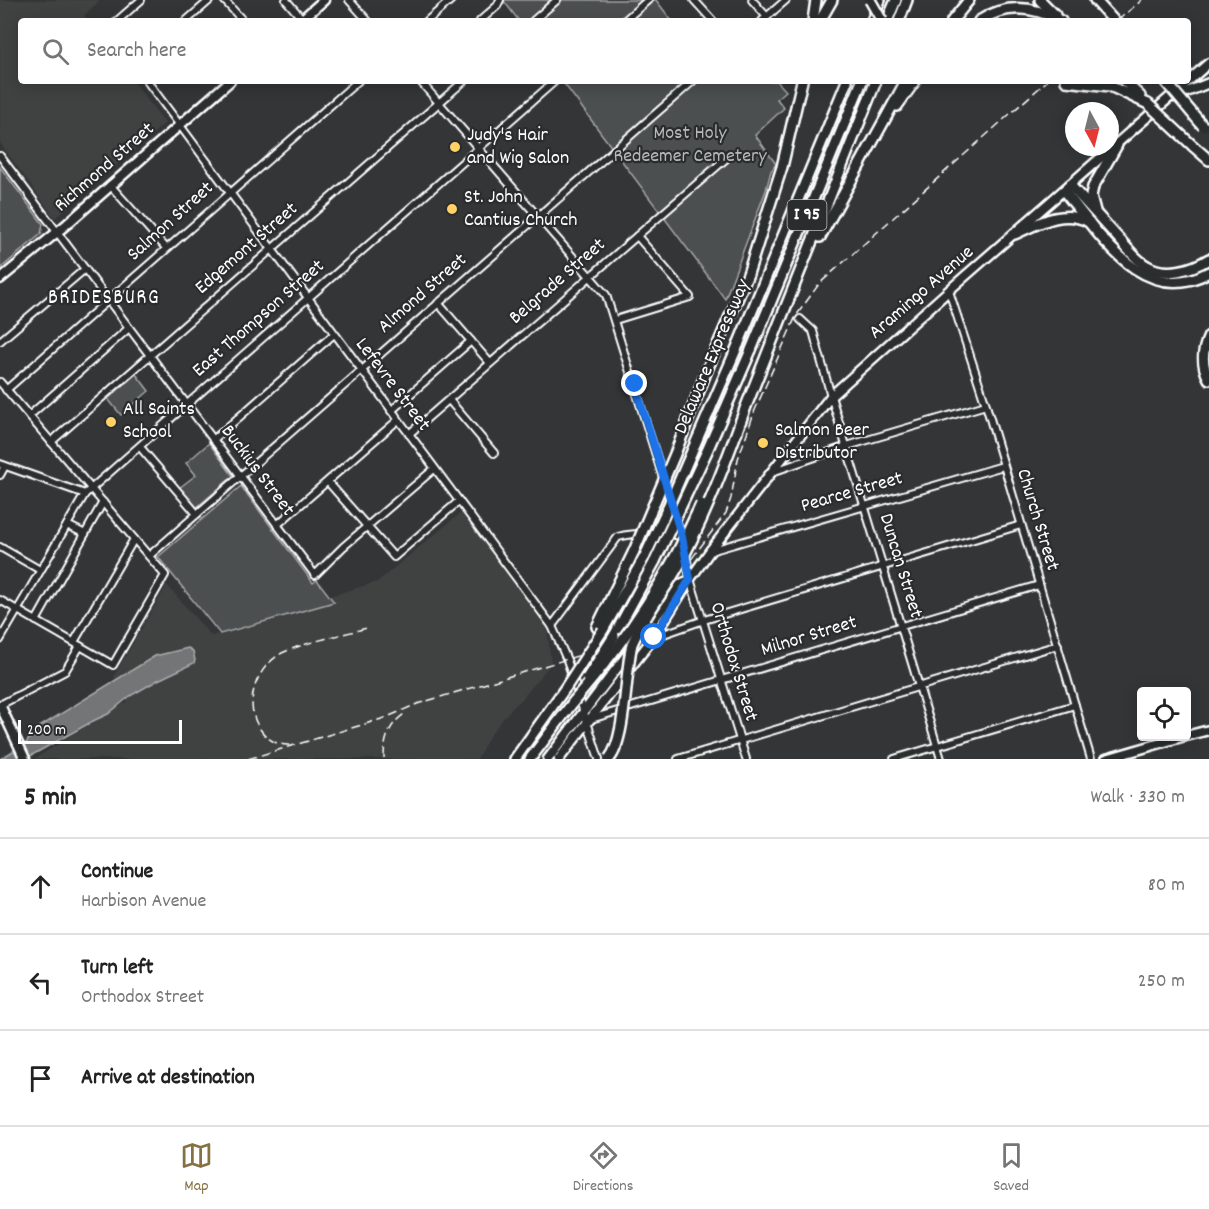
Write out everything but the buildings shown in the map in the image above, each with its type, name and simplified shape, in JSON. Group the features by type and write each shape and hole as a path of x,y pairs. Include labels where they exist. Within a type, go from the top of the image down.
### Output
{"highway":[{"path":"813,18 816,0"},
{"path":"822,18 832,0"},
{"path":"870,0 880,18"},
{"path":"873,18 880,0"},
{"path":"888,18 896,0"},
{"path":"900,18 907,0"},
{"path":"954,18 969,0"},
{"path":"1040,0 1058,18"},
{"path":"1097,0 1111,18"},
{"path":"985,18 997,12 1023,8 1055,18"},
{"path":"515,759 566,687 600,628 634,551 748,274 782,167 801,84"},
{"name":"Delaware Expressway","path":"600,628 645,556 664,516 738,345 846,84"},
{"name":"Delaware Expressway","path":"530,759 574,701 614,636 655,561 751,350 861,84"},
{"path":"609,759 620,732 632,644 695,535 875,84"},
{"path":"787,304 831,214 904,84"},
{"path":"869,148 913,84"},
{"path":"1092,84 1110,86 1148,104"},
{"path":"1127,84 1209,160"},
{"path":"1168,84 1206,130"},
{"path":"1096,213 1091,196 1093,186 1111,156"},
{"path":"1067,188 1096,213 1148,267 1178,271 1209,260"},
{"path":"1067,188 1091,224 1128,265 1141,273 1167,282 1185,281 1209,272"},
{"path":"1014,234 1060,217 1077,217 1091,224"},
{"path":"1209,336 1203,355 1209,379"},
{"path":"574,701 608,660 656,590 697,513 745,409"}],"main road":[{"path":"304,18 324,0"},
{"name":"Aramingo Avenue","path":"1191,79 1209,63"},
{"path":"1168,99 1209,83"},
{"name":"Richmond Street","path":"0,279 227,84"},
{"name":"Aramingo Avenue","path":"1119,143 1185,84"},
{"name":"Aramingo Avenue","path":"690,579 831,396 1104,156"},
{"path":"559,759 587,720 654,637 690,579"},
{"path":"548,759 680,585 690,579"},
{"path":"0,705 25,759"},
{"path":"1191,735 1209,730"},
{"path":"1106,759 1169,741"}],"street":[{"path":"120,18 141,0"},
{"path":"189,18 210,0"},
{"path":"224,0 240,18"},
{"path":"286,0 300,18"},
{"path":"349,0 365,18"},
{"path":"430,18 451,0"},
{"path":"483,18 497,6 500,0"},
{"path":"536,18 557,0"},
{"path":"627,18 648,0"},
{"path":"694,0 710,18"},
{"path":"752,0 763,18"},
{"path":"765,18 786,0"},
{"name":"Lefevre Street","path":"149,84 552,626 567,660 598,759"},
{"name":"Salmon Street","path":"6,390 355,84"},
{"name":"Orthodox Street","path":"422,84 606,295 682,537 690,579 746,759"},
{"name":"Edgemont Street","path":"51,442 461,84"},
{"name":"East Thompson Street","path":"0,640 85,494 552,84"},
{"name":"Almond Street","path":"149,556 690,84"},
{"name":"Buckius Street","path":"0,156 315,575 367,526"},
{"name":"Belgrade Street","path":"409,434 729,156"},
{"path":"110,184 166,248"},
{"path":"615,320 690,297 638,236"},
{"path":"0,341 85,269"},
{"name":"Church Street","path":"949,291 986,405 1091,759"},
{"path":"438,303 490,363"},
{"name":"Duncan Street","path":"801,319 813,331 941,759"},
{"path":"29,416 129,328"},
{"path":"213,440 334,334"},
{"path":"391,411 471,341"},
{"path":"0,382 165,575 112,664 0,600"},
{"path":"449,400 494,453"},
{"path":"770,473 847,446 986,405"},
{"path":"277,525 398,420"},
{"path":"140,447 197,514"},
{"path":"0,475 3,465 85,494"},
{"name":"Pearce Street","path":"710,551 1003,466"},
{"path":"367,526 434,469"},
{"path":"328,482 394,556 459,501"},
{"path":"36,621 103,502"},
{"path":"68,525 85,534"},
{"path":"654,637 1021,525"},
{"path":"552,626 618,537 676,534 682,537"},
{"path":"0,705 65,671 77,644 134,539"},
{"path":"0,547 40,570"},
{"name":"Milnor Street","path":"587,720 1039,585"},
{"path":"678,759 1058,645"},
{"path":"894,759 1075,705"}],"shaded area":[{"path":"0,0 101,0 84,15 86,18 18,18 18,84 135,84 165,123 55,218 0,143"},
{"path":"462,512 547,629 551,663 490,735 477,759 35,759 127,702 114,676 167,585 211,636 334,602 330,596 377,582"},
{"path":"188,648 193,651 194,663 130,696 108,714 25,759 0,759 26,743 36,729 155,656"}],"green space":[{"path":"503,0 656,0 670,18 517,18"},
{"name":"Most Holy Redeemer Cemetery","path":"564,84 780,84 786,91 777,99 784,108 755,135 776,164 771,171 725,299"},
{"path":"0,167 43,224 41,234 0,269"},
{"path":"136,374 149,391 121,415 108,399"},
{"path":"209,443 233,476 196,508 179,488 196,475 186,463"},
{"path":"241,486 313,583 317,580 334,602 220,634 158,557"}],"railway":[{"path":"1121,18 1142,0"},
{"path":"248,759 385,718 417,704 584,654 608,646 630,633 647,618 726,513 738,459 755,410 796,316 819,284 1044,84"},
{"path":"290,745 270,740 257,724 252,704 260,675 274,659 291,649 367,628"},
{"path":"384,758 388,733 404,714"}],"place":[{"name":"Judy's Hair and Wig Salon","path":"455,147"},
{"name":"St. John Cantius Church","path":"452,209"},
{"name":"All Saints School","path":"111,422"},
{"name":"Salmon Beer Distributor","path":"763,443"}],"district":[{"name":"BRIDESBURG","path":"104,299"}],"route":[{"path":"635,384 682,537 690,579 654,637"}]}
